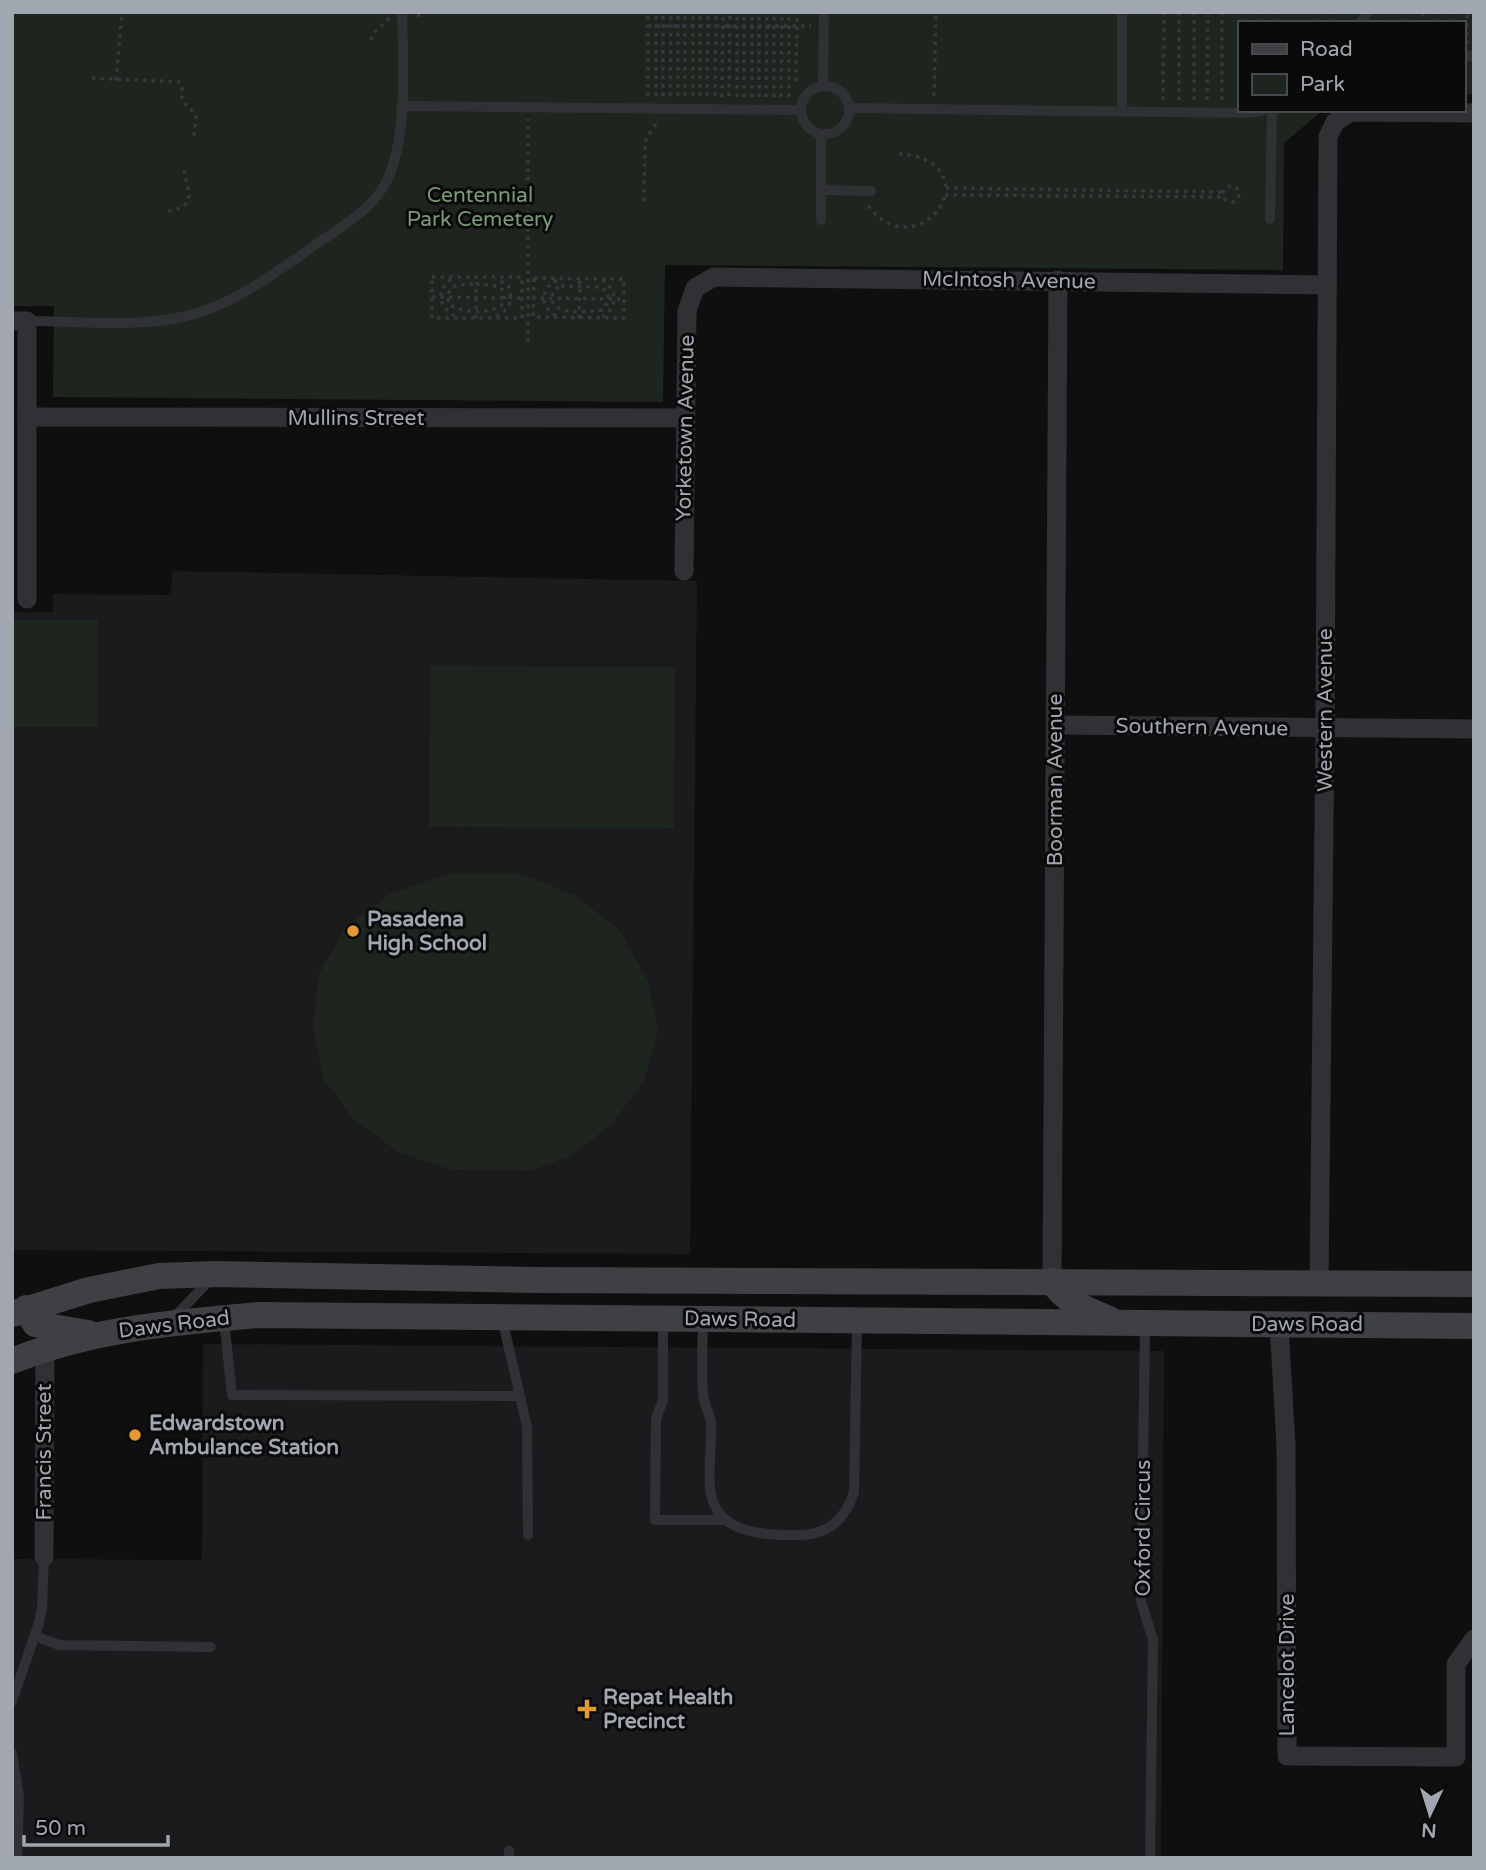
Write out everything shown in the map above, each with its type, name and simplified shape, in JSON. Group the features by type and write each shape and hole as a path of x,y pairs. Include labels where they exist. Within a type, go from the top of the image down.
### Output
{"main road":[{"name":"Daws Road","path":"19,1311 89,1290 159,1276 215,1274 537,1280 1474,1284"},
{"path":"344,1276 416,1292 481,1292 491,1317 537,1280"},
{"path":"663,1318 681,1280"},
{"path":"681,1280 703,1319"},
{"path":"1001,1322 1042,1293 1052,1281 1059,1293 1071,1302 1117,1323"},
{"path":"19,1311 35,1324 96,1335"},
{"name":"Daws Road","path":"12,1361 45,1348 96,1335 168,1324 271,1314 1474,1325"}],"street":[{"name":"Western Avenue","path":"1319,1283 1328,137 1335,122 1351,112 1474,113"},
{"name":"McIntosh Avenue","path":"695,288 714,277 1326,285"},
{"name":"Boorman Avenue","path":"1052,1281 1058,280"},
{"name":"Yorketown Avenue","path":"684,570 687,311 695,288"},
{"path":"19,321 27,418 27,598"},
{"name":"Mullins Street","path":"27,418 685,418"},
{"name":"Southern Avenue","path":"1055,725 1474,729"},
{"name":"Lancelot Drive","path":"1279,1324 1286,1446 1287,1756 1456,1756 1456,1664 1474,1639"},
{"name":"Francis Street","path":"44,1557 45,1348"}],"lane":[{"path":"823,86 824,12"},
{"path":"1122,12 1122,112"},
{"path":"19,321 145,321 176,318 210,309 239,295 354,219 379,195 389,176 397,148 401,106 402,13"},
{"path":"823,86 840,92 849,107 846,122 840,129 828,134 808,128 800,110 809,92 823,86"},
{"path":"401,106 800,110"},
{"path":"849,107 1238,111"},
{"path":"1270,219 1272,112"},
{"path":"821,134 821,220"},
{"path":"821,190 867,191"},
{"path":"168,1324 215,1274"},
{"path":"491,1317 527,1427 528,1535"},
{"path":"224,1318 232,1395 519,1396"},
{"path":"663,1318 663,1400 656,1419 655,1520 725,1520"},
{"path":"703,1319 704,1399 711,1422 711,1493 716,1509 725,1520 752,1533 770,1535 813,1535 828,1529 840,1520 849,1508 854,1492 857,1320"},
{"name":"Oxford Circus","path":"1145,1323 1142,1601 1153,1640 1150,1858"},
{"path":"12,1700 35,1636 42,1607 44,1557"},
{"path":"35,1636 60,1644 211,1647"},
{"path":"12,1753 19,1797 17,1858"}],"path":[{"path":"116,80 122,12"},
{"path":"648,12 648,26 715,109"},
{"path":"656,12 656,26 715,109"},
{"path":"663,12 663,26 715,109"},
{"path":"671,12 671,26 715,109"},
{"path":"678,12 678,26 715,109"},
{"path":"685,12 685,26 715,109"},
{"path":"693,12 693,26 715,109"},
{"path":"700,12 700,26 715,109"},
{"path":"708,12 715,109"},
{"path":"715,109 716,12"},
{"path":"715,109 723,12"},
{"path":"715,109 730,26 730,12"},
{"path":"715,109 737,26 737,12"},
{"path":"715,109 744,26 744,12"},
{"path":"715,109 752,26 752,12"},
{"path":"715,109 759,26 759,12"},
{"path":"715,109 767,26 767,12"},
{"path":"715,109 774,26 774,12"},
{"path":"715,109 782,26 782,12"},
{"path":"644,201 645,144 658,122 715,109 789,26 789,12"},
{"path":"796,81 797,12"},
{"path":"934,109 936,12"},
{"path":"1163,112 1164,12"},
{"path":"1179,12 1179,112"},
{"path":"1194,12 1194,112"},
{"path":"1207,112 1208,12"},
{"path":"1222,12 1222,112"},
{"path":"1467,12 1468,56"},
{"path":"371,40 383,22 402,13"},
{"path":"648,26 824,26"},
{"path":"92,79 179,82 182,85 182,101 196,115 194,136"},
{"path":"528,107 531,298 533,317 624,318 624,279 534,278 531,298 528,342"},
{"path":"867,191 867,205 877,216 896,226 914,226 931,220 941,209 946,188 941,172 932,163 913,155 899,154"},
{"path":"168,211 181,207 188,197 184,167"},
{"path":"945,195 1223,194 1231,186 1239,193 1232,202 1223,194 946,188"},
{"path":"432,277 476,277 522,277 522,318 432,318 432,277"},
{"path":"454,277 445,284 441,297 444,309 460,318"},
{"path":"476,277 476,318"},
{"path":"491,318 504,312 511,298 509,287 492,277"},
{"path":"559,317 547,309 544,298 547,286 562,278"},
{"path":"579,318 580,279"},
{"path":"597,318 611,311 615,299 612,289 598,279"},
{"path":"476,284 498,286 505,298 498,309 476,310 455,308 449,304 447,297 451,288 457,285 476,284"},
{"path":"561,286 580,286 602,287 609,299 601,310 579,311 559,309 553,305 551,298 555,289 561,286"},
{"path":"432,297 624,299"}],"shaded area":[{"name":"Pasadena High School","path":"172,571 697,581 690,1254 12,1250 12,612 53,612 53,594 171,595"},
{"name":"Repat Health Precinct","path":"203,1344 1164,1351 1161,1858 12,1858 12,1559 202,1560"}],"green space":[{"name":"Centennial Park Cemetery","path":"12,12 1474,12 1474,94 1465,94 1465,21 1238,21 1238,112 1321,112 1284,143 1283,270 665,265 663,402 53,397 54,306 12,306"},
{"path":"12,620 98,620 98,727 12,727"},
{"path":"430,666 675,667 674,828 429,827"},
{"path":"448,874 520,874 575,895 620,931 648,981 658,1030 645,1078 615,1121 573,1155 529,1171 449,1169 400,1153 354,1120 323,1078 313,1028 318,976 346,926 390,894"}],"place":[{"name":"Pasadena High School","path":"353,931"},
{"name":"Edwardstown Ambulance Station","path":"135,1435"},
{"name":"Repat Health Precinct","path":"587,1709"}]}
